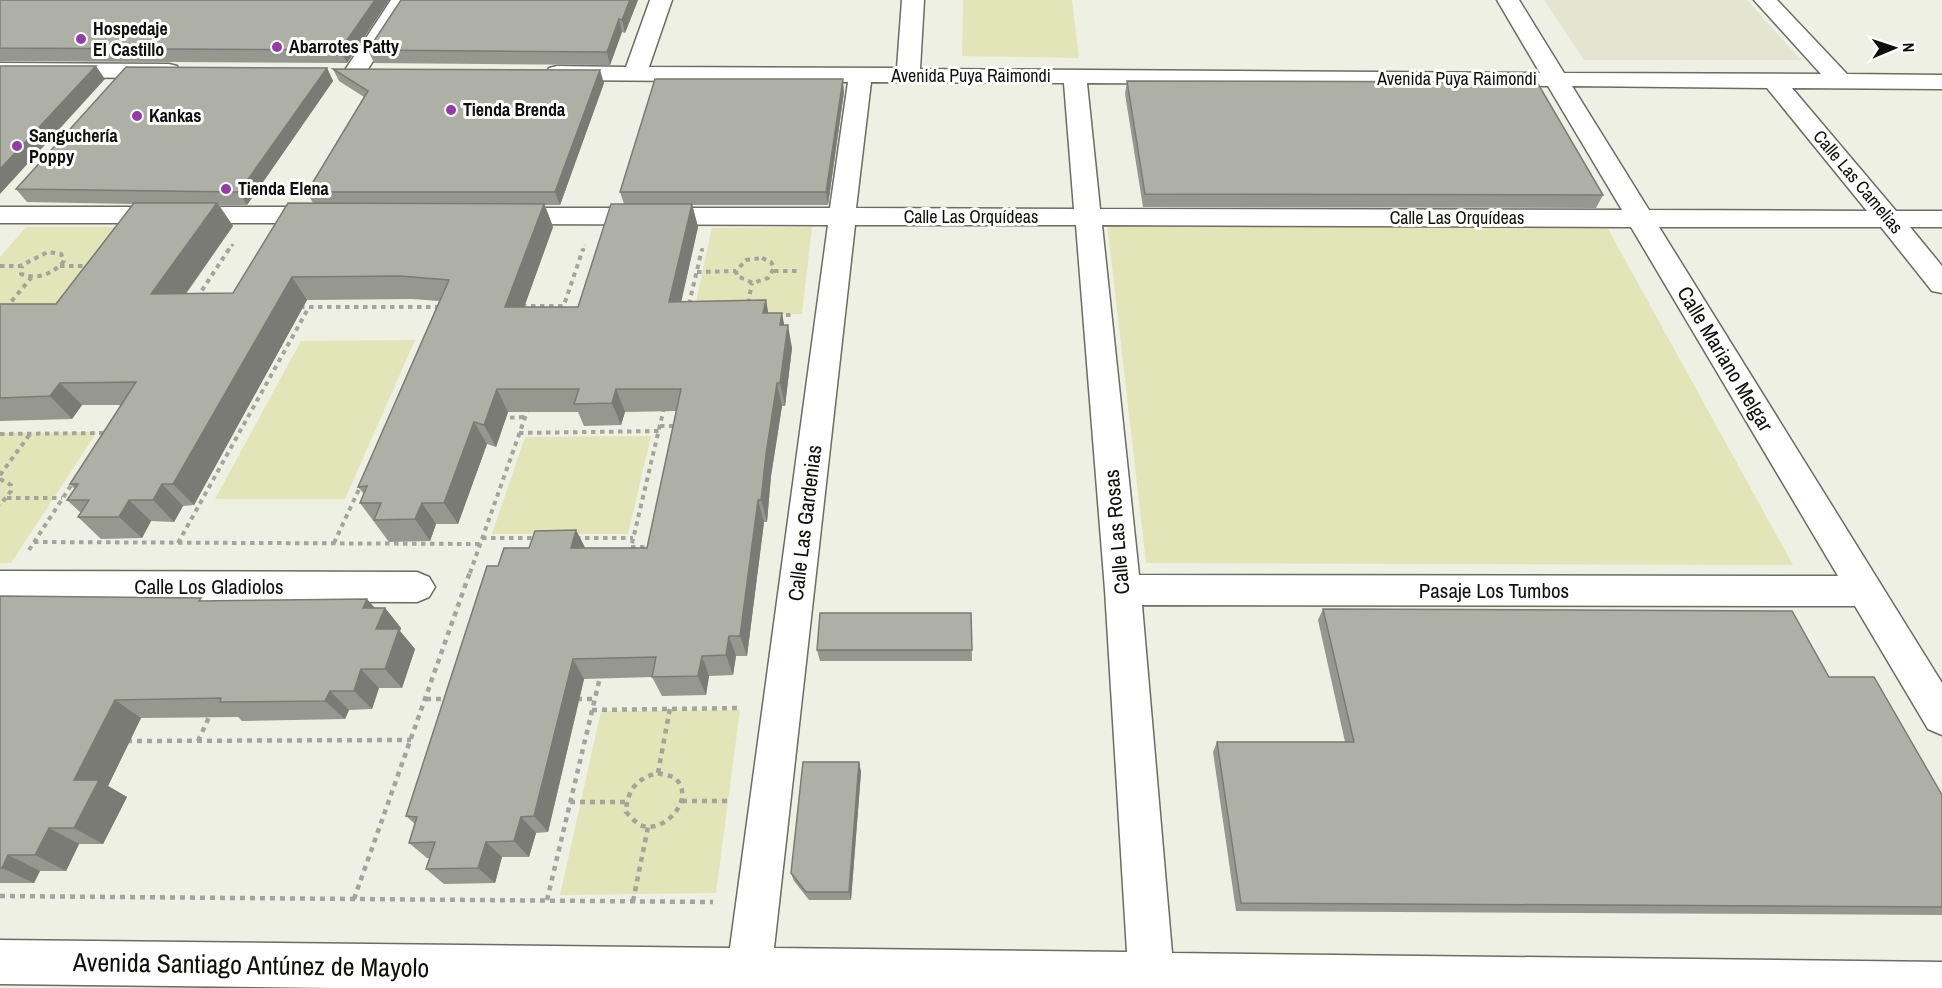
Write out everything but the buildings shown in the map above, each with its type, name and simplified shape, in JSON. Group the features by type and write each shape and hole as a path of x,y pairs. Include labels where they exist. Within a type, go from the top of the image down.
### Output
{"street":[{"path":"354,73 402,0"},
{"path":"635,73 662,0"},
{"path":"908,76 913,0"},
{"name":"Calle Mariano Melgar","path":"1508,0 1942,717"},
{"path":"1765,0 1840,81"},
{"path":"0,70 188,71"},
{"path":"104,98 128,71"},
{"path":"330,73 377,73"},
{"name":"Avenida Puya Raimondi","path":"541,73 1942,82"},
{"name":"Calle Las Gardenias","path":"750,970 860,75"},
{"name":"Calle Las Rosas","path":"1075,77 1123,590 1151,982"},
{"name":"Calle Las Camelias","path":"1774,81 1942,284"},
{"path":"5,208 356,216"},
{"name":"Calle Las Orquídeas","path":"475,216 1942,219"},
{"name":"Calle Los Gladiolos","path":"0,586 417,587"},
{"name":"Pasaje Los Tumbos","path":"1123,590 1866,591"},
{"name":"Avenida Santiago Antúnez de Mayolo","path":"0,962 750,970 1151,982 1942,984"}],"path":[{"path":"686,316 705,237"},
{"path":"191,307 235,241"},
{"path":"561,315 587,241"},
{"path":"0,266 22,266 37,255 51,252 63,257 60,266 51,273 31,278 21,274 22,266"},
{"path":"697,272 736,271 744,261 757,258 772,262 774,271"},
{"path":"60,266 100,266"},
{"path":"736,271 740,279 752,283 764,281 774,271 810,271"},
{"path":"0,315 31,278"},
{"path":"748,304 752,283"},
{"path":"390,306 394,298"},
{"path":"520,306 564,306"},
{"path":"298,307 443,307 438,317"},
{"path":"178,543 310,307"},
{"path":"769,315 804,315"},
{"path":"629,558 665,405"},
{"path":"354,899 528,407"},
{"path":"237,417 248,417"},
{"path":"489,418 525,417"},
{"path":"100,442 112,426"},
{"path":"519,433 659,429 682,426"},
{"path":"0,434 107,433"},
{"path":"0,505 7,498 11,485 0,477 30,434"},
{"path":"24,557 76,479"},
{"path":"334,543 363,481"},
{"path":"7,498 63,498"},
{"path":"482,538 540,538"},
{"path":"575,538 633,538"},
{"path":"34,542 480,544"},
{"path":"632,547 655,547"},
{"path":"547,900 603,666"},
{"path":"426,699 458,699"},
{"path":"566,699 595,699"},
{"path":"658,773 670,708"},
{"path":"592,710 749,708"},
{"path":"198,741 213,709"},
{"path":"118,741 411,740"},
{"path":"658,773 673,777 678,782 682,790 682,801 674,817 665,823 648,827 638,825 626,812 626,802 632,786 639,779 658,773"},
{"path":"682,801 736,801"},
{"path":"570,802 626,802"},
{"path":"633,901 648,827"},
{"path":"0,896 723,902"}],"shaded area":[{"path":"1544,0 1747,0 1801,60 1584,60"}],"green space":[{"path":"963,0 1072,0 1079,58 962,56"},
{"path":"1107,223 1607,227 1793,565 1146,563"},
{"path":"26,227 127,227 61,313 0,313 0,257"},
{"path":"812,227 802,314 693,315 712,228"},
{"path":"415,340 345,499 215,499 301,341"},
{"path":"97,432 11,563 0,563 0,433"},
{"path":"651,436 628,534 492,534 525,437"},
{"path":"740,710 716,893 560,895 601,711"}],"place":[{"name":"Hospedaje El Castillo","path":"81,39"},
{"name":"Abarrotes Patty","path":"277,47"},
{"name":"Tienda Brenda","path":"451,110"},
{"name":"Kankas","path":"137,116"},
{"name":"Sanguchería Poppy","path":"17,146"},
{"name":"Tienda Elena","path":"226,189"}]}
